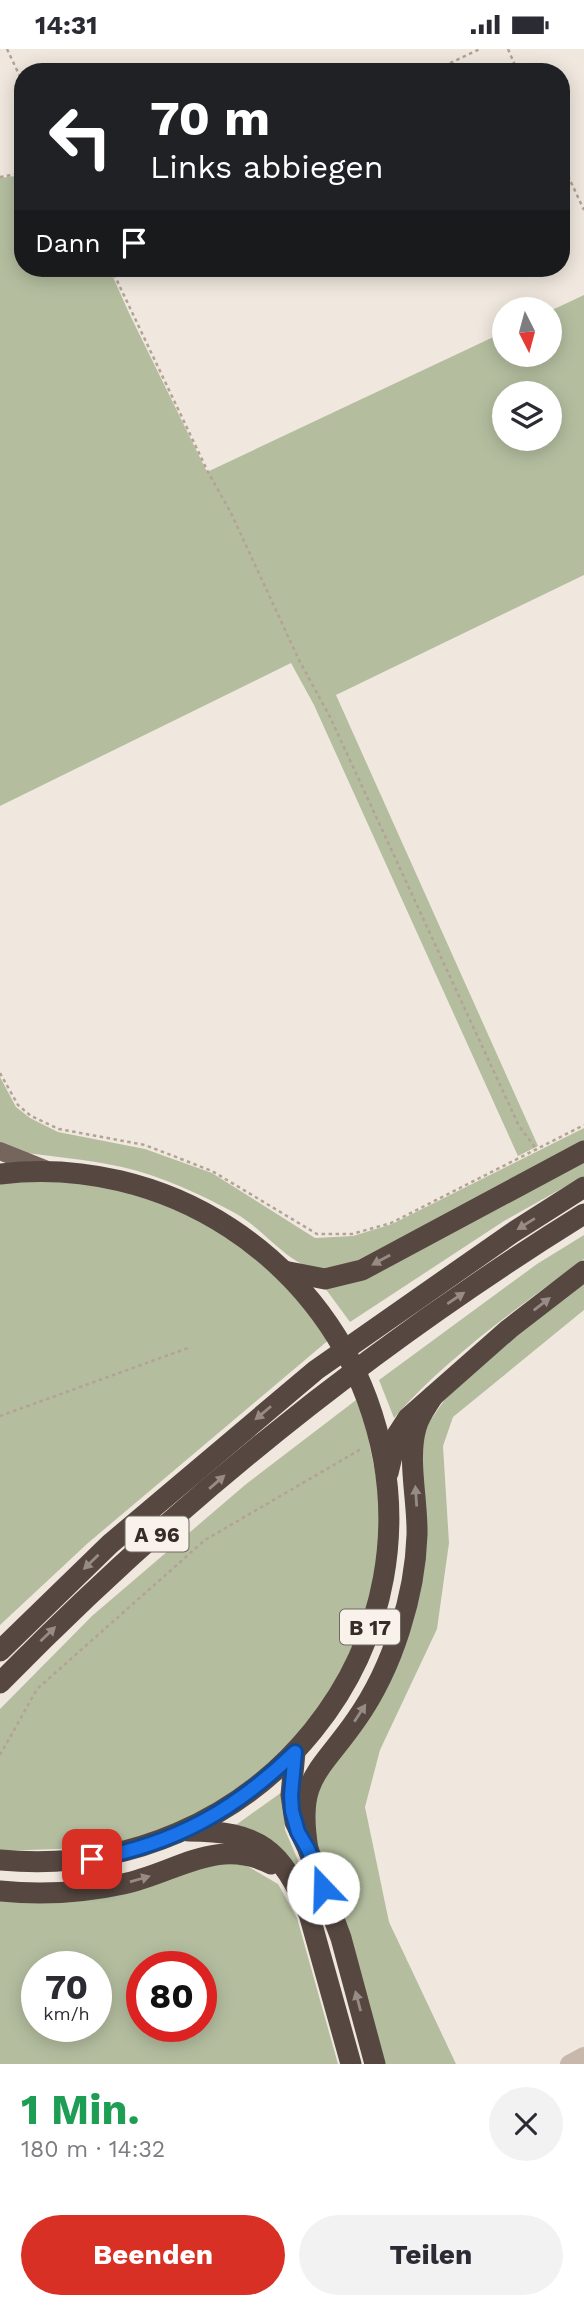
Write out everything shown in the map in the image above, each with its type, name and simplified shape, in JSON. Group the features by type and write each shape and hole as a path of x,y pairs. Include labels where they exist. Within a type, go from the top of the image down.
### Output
{"highway":[{"path":"284,1271 325,1279 362,1270 584,1151"},
{"name":"B 17","path":"0,1174 51,1172 113,1179 167,1195 217,1220 263,1252 284,1271 320,1313 343,1348 362,1385 379,1438 386,1482 387,1531 386,1555 379,1591 370,1626 351,1672 339,1693 295,1752 244,1797 186,1831 150,1845 92,1859 53,1862 0,1860"},
{"name":"A 96","path":"0,1651 110,1544 316,1370 387,1318 584,1187"},
{"name":"A 96","path":"0,1683 121,1564 323,1395 400,1336 525,1250 584,1214"},
{"path":"386,1482 401,1426 509,1329 584,1271"},
{"path":"308,1849 304,1809 310,1781 366,1705 390,1657 406,1610 412,1587 417,1536 413,1447 421,1414 433,1396"},
{"path":"295,1752 292,1811 341,1938 375,2064"},
{"name":"B 17","path":"186,1831 234,1833 252,1839 276,1856 291,1876 309,1914 351,2064"},
{"path":"0,1891 45,1894 102,1888 140,1880 190,1861 224,1853 255,1856 291,1876"}],"main road":[{"name":"B 17","path":"0,1151 51,1172"}],"lane":[{"path":"569,2064 584,2056"}],"path":[{"path":"450,63 480,49"},
{"path":"570,180 584,210"},
{"path":"115,277 202,460 232,513 299,660 330,717 519,1126 537,1150"},
{"path":"0,1073 18,1105 32,1116 58,1129 145,1145 212,1171 317,1234 352,1234 391,1223 584,1125"},
{"path":"0,1416 188,1348"},
{"path":"0,1755 37,1689 205,1541 379,1438"}],"green space":[{"path":"14,176 14,277 113,277 207,472 492,338 492,367 562,367 562,305 584,295 584,575 336,695 538,1146 518,1156 314,705 291,663 0,806 0,178"},
{"path":"0,1077 16,1107 30,1118 58,1132 145,1149 212,1173 315,1238 353,1236 392,1224 584,1128 584,1141 359,1260 324,1271 313,1269 292,1258 235,1213 166,1181 122,1167 11,1151 0,1145"},
{"path":"584,1160 584,1176 504,1221 350,1322 322,1284"},
{"path":"44,1180 84,1183 157,1198 224,1234 282,1280 331,1338 88,1543 0,1625 0,1183"},
{"path":"584,1235 584,1259 460,1354 394,1418 379,1380 537,1264"},
{"path":"584,1281 584,1310 453,1417 443,1446 449,1543 437,1629 380,1750 365,1807 389,1922 456,2064 380,2064 319,1850 312,1796 392,1666 419,1455 430,1421 456,1383"},
{"path":"360,1397 377,1482 380,1516 371,1594 342,1676 290,1748 207,1812 114,1847 0,1851 0,1709 92,1616 245,1485"},
{"path":"282,1792 285,1830 309,1886 282,1854 233,1827"},
{"path":"231,1861 249,1867 278,1884 297,1918 338,2064 0,2064 0,1899"}],"route":[{"path":"92,1859 150,1845 186,1831 244,1797 271,1776 295,1752 292,1811 298,1832 308,1849 323,1888"}]}
